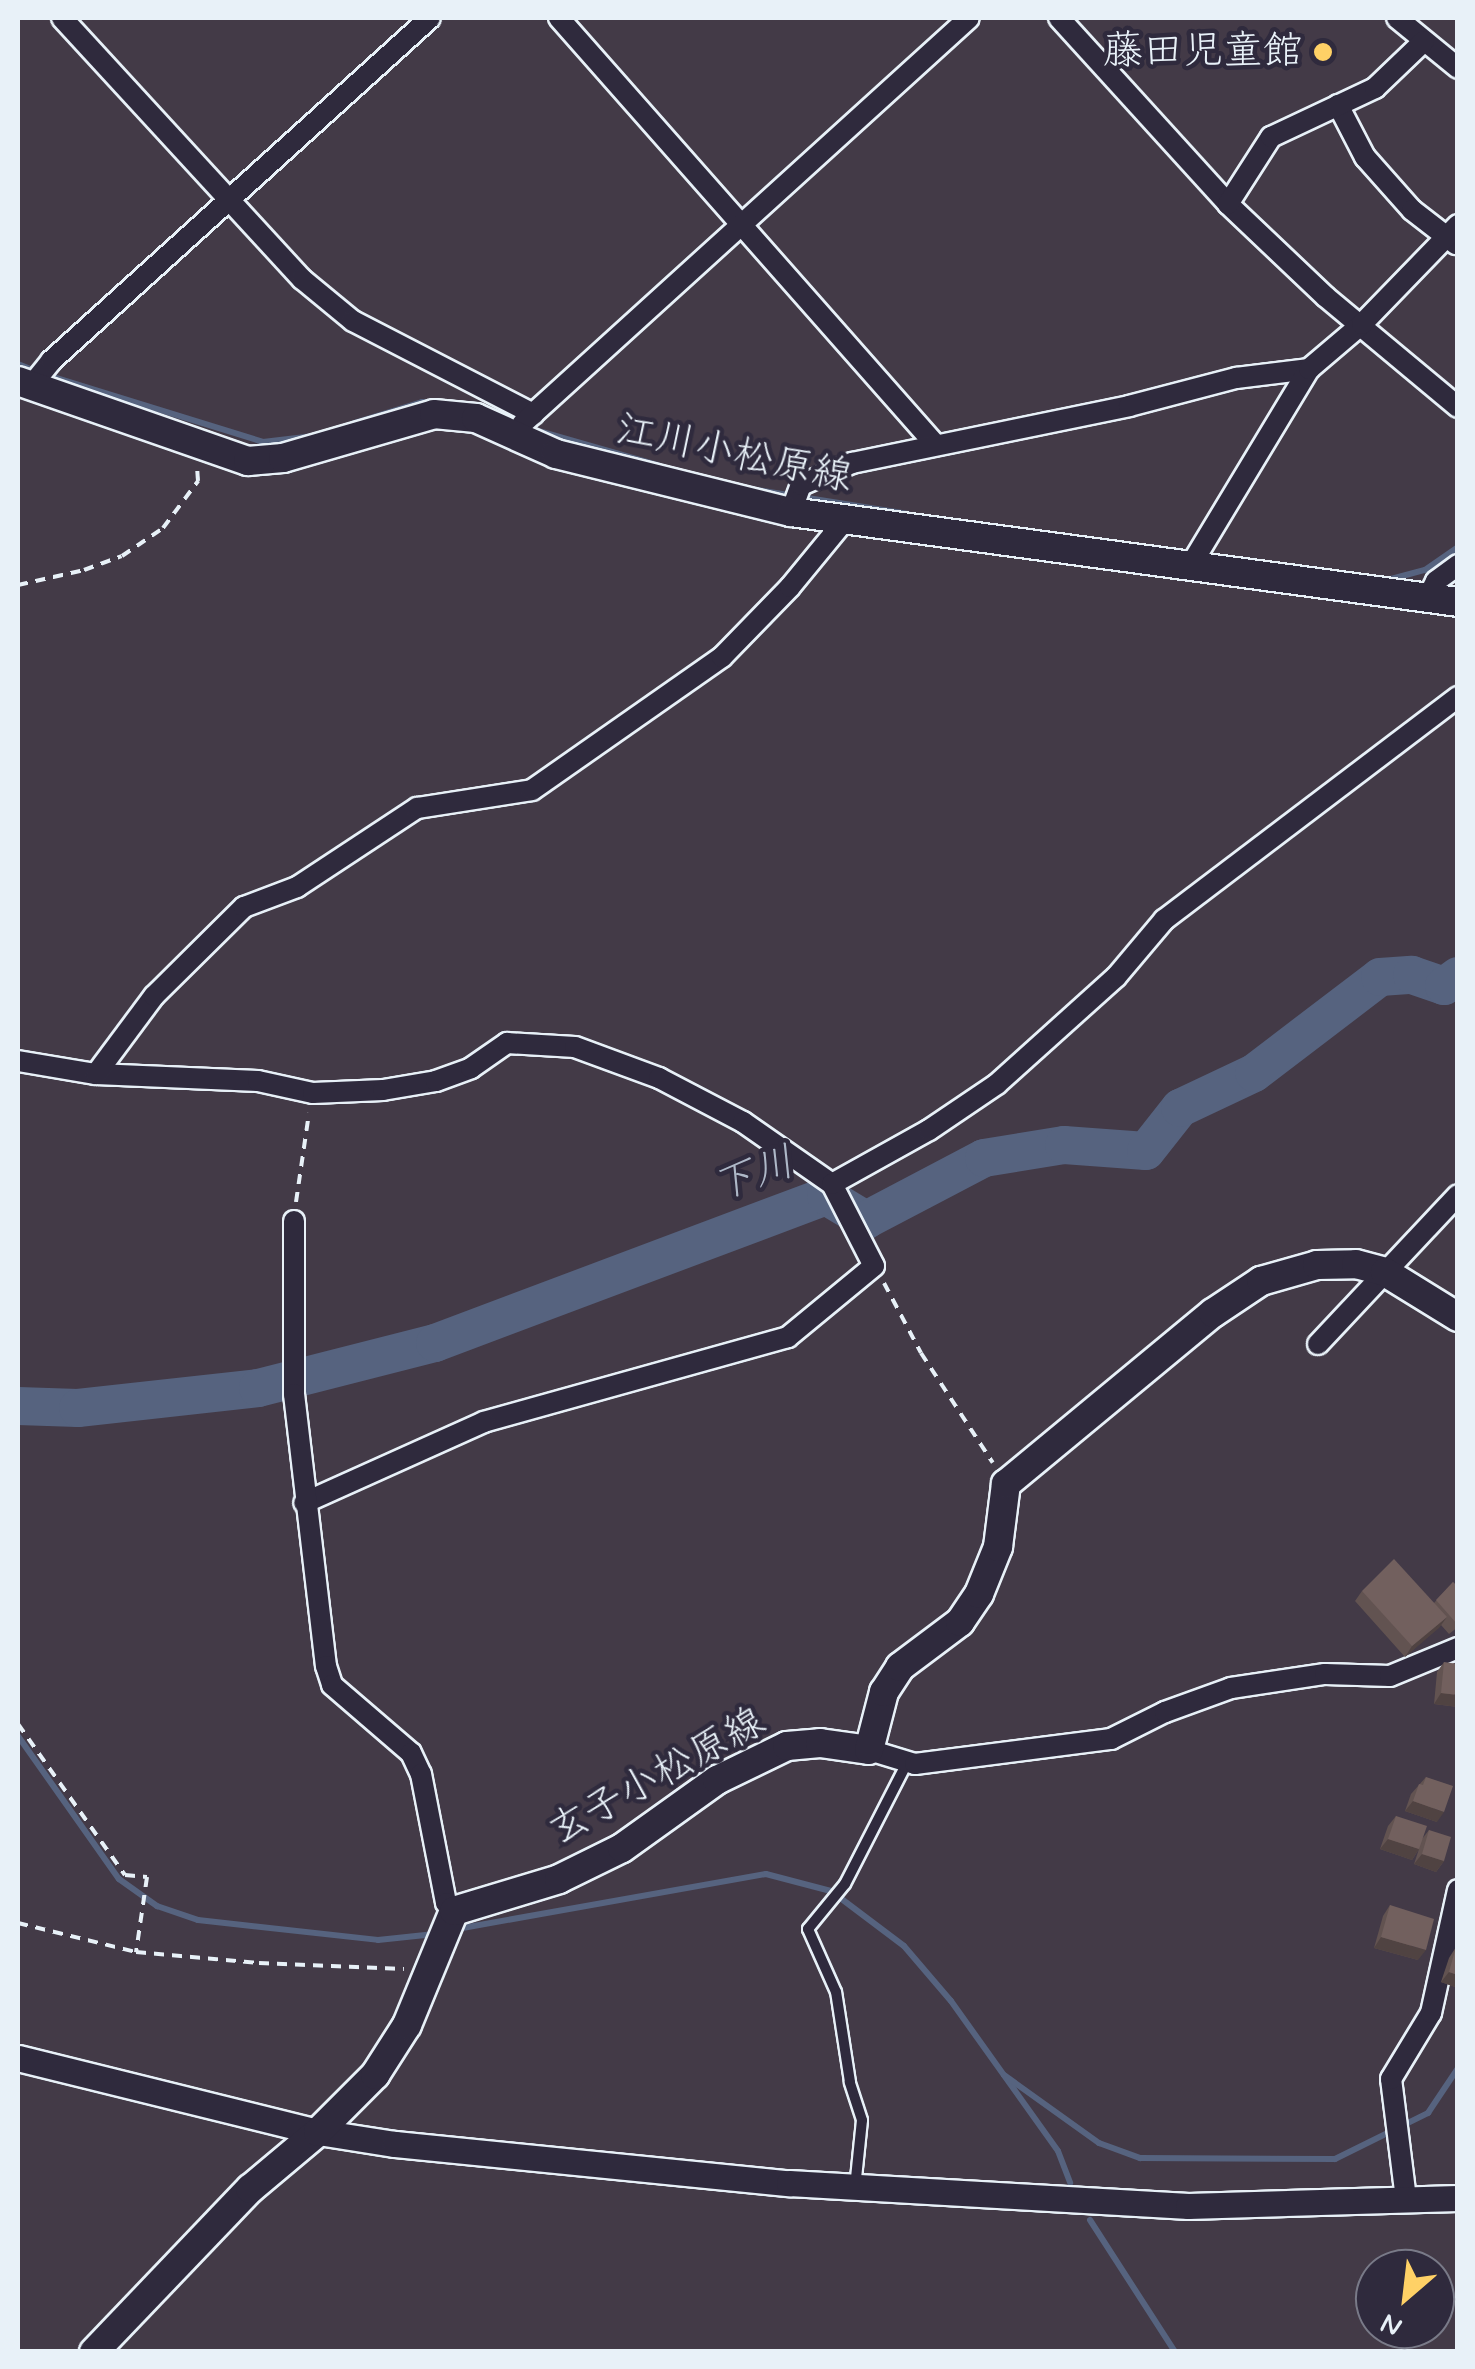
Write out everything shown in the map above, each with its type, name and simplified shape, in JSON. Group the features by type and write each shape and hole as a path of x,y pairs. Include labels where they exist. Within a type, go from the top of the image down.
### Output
{"main road":[{"name":"江川小松原線","path":"24,384 248,461 283,458 434,414 523,423 556,454 791,512 1458,602"},
{"path":"869,1750 884,1692 900,1667 960,1622 979,1594 998,1547 1006,1484 1136,1373 1261,1281 1317,1264 1356,1264 1385,1272 1458,1317"},
{"name":"玄子小松原線","path":"454,1911 559,1879 622,1848 717,1780 786,1746 820,1743 869,1750"},
{"path":"94,2352 250,2189 318,2132 375,2075 407,2025 454,1911"}],"street":[{"path":"62,18 302,279 353,320 523,423 969,18"},
{"path":"24,384 430,18"},
{"path":"558,18 934,443"},
{"path":"1059,18 1228,204 1326,297 1458,408"},
{"path":"1397,18 1458,68"},
{"path":"1228,204 1271,136 1375,88 1424,41"},
{"path":"1189,568 1310,369 1454,237 1365,157 1338,106"},
{"path":"791,512 801,485 852,463 934,443 1129,406 1236,378 1310,369"},
{"path":"96,1074 154,996 244,907 297,888 417,808 532,790 722,656 790,587 845,520"},
{"path":"1428,598 1436,581 1458,565"},
{"path":"832,1184 929,1130 997,1084 1116,976 1164,920 1458,698"},
{"path":"18,1061 96,1074 258,1082 313,1093 384,1090 436,1081 471,1068 506,1043 575,1046 659,1078 709,1104 832,1184 874,1266 788,1337 484,1422 304,1502"},
{"path":"1318,1344 1458,1196"},
{"path":"294,1221 294,1394 304,1502 332,1686 411,1753 421,1774 446,1903 454,1911"},
{"path":"869,1750 908,1762 981,1758 1111,1739 1166,1712 1231,1688 1325,1674 1390,1676 1458,1648"},
{"path":"1406,2198 1391,2079 1431,2013 1453,1935 1458,1890"},
{"path":"18,2058 318,2132 395,2144 855,2188 1188,2206 1458,2198"}],"lane":[{"path":"855,2188 862,2120 850,2082 836,1992 808,1928 845,1884 908,1762"}],"path":[{"path":"18,586 122,556 163,528 198,482 196,446"},
{"path":"294,1221 313,1093"},
{"path":"874,1266 921,1352 1006,1484"},
{"path":"18,1724 124,1875 147,1877 136,1952"},
{"path":"18,1923 136,1952 259,1964 430,1970"}],"building":[{"path":"1394,1559 1447,1617 1412,1646 1362,1591"},
{"path":"1453,1582 1458,1587 1457,1624 1436,1600"},
{"path":"1444,1662 1458,1664 1458,1695 1441,1693"},
{"path":"1426,1777 1453,1786 1444,1812 1413,1801"},
{"path":"1396,1816 1427,1826 1419,1849 1388,1839"},
{"path":"1429,1830 1451,1837 1444,1861 1422,1854"},
{"path":"1390,1905 1434,1919 1426,1950 1381,1937"},
{"path":"1458,1947 1458,1975 1449,1972"}],"waterway":[{"path":"18,364 35,371"},
{"path":"47,375 263,442 314,436"},
{"path":"354,423 422,402 473,405"},
{"path":"485,408 519,422"},
{"path":"535,430 658,465"},
{"path":"757,490 908,514"},
{"path":"1391,579 1425,570 1458,547"},
{"name":"下川","path":"18,1406 78,1408 258,1388 435,1343 826,1196 866,1220 984,1158 1064,1145 1146,1151 1180,1108 1254,1073 1380,977 1412,975 1444,986 1458,976"},
{"path":"18,1736 119,1879 157,1906 198,1920 378,1940 435,1934"},
{"path":"457,1929 766,1874 831,1891 904,1946 951,2001 1058,2151 1070,2183"},
{"path":"1004,2075 1099,2143 1140,2158 1335,2159 1428,2113 1458,2068"},
{"path":"1090,2220 1175,2352"}],"place":[{"name":"藤田児童館","path":"1323,52"}]}
